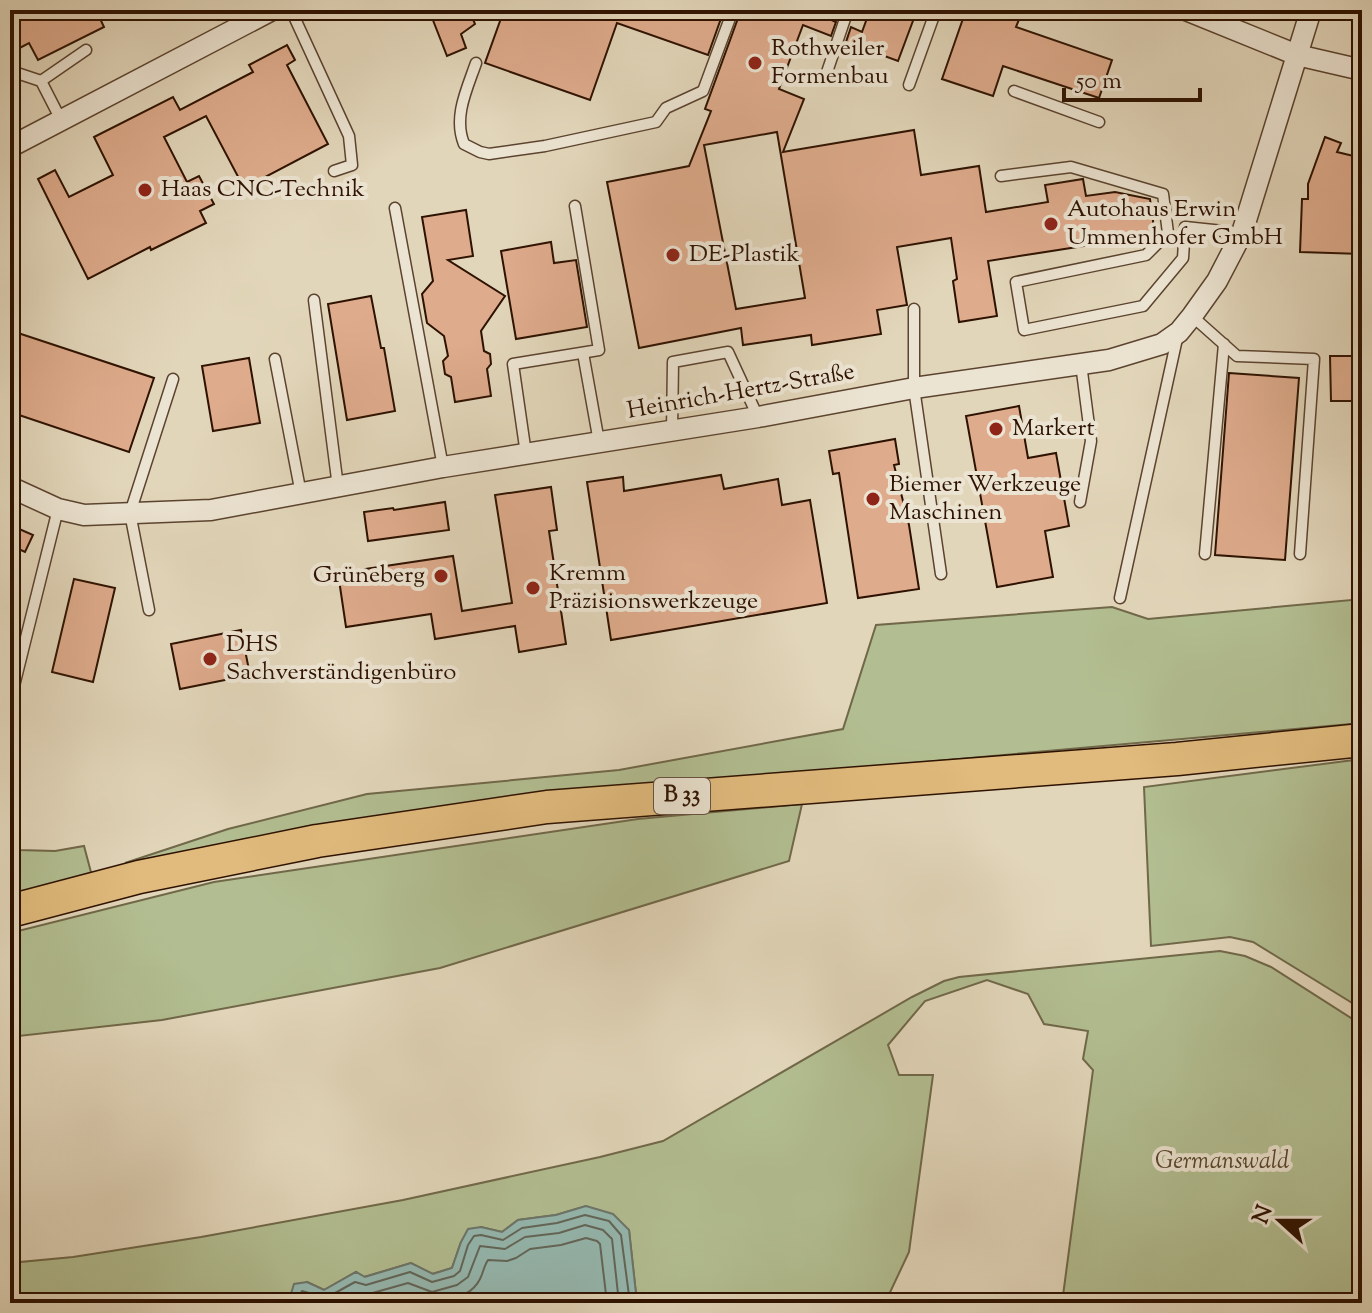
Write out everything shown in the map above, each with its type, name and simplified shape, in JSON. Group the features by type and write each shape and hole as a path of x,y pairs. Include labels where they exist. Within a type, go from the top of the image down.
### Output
{"main road":[{"name":"B 33","path":"10,911 139,877 317,841 547,807 1177,759 1362,740"}],"street":[{"path":"10,147 272,10"},
{"path":"1186,10 1297,55 1362,70"},
{"name":"Heinrich-Hertz-Straße","path":"10,487 58,509 84,515 211,510 443,467 758,417 914,388 1109,360 1162,344 1185,324 1217,281 1242,233 1311,10"}],"lane":[{"path":"291,10 349,136 352,165 334,171"},
{"path":"476,63 462,104 459,127 464,144 473,149 489,154 606,134 656,122 666,108 703,91 733,10"},
{"path":"826,75 848,10"},
{"path":"909,85 936,10"},
{"path":"41,81 86,50"},
{"path":"14,72 41,81 61,120"},
{"path":"1014,91 1099,122"},
{"path":"1001,176 1071,167 1163,194 1168,233 1146,255 1016,282 1024,330 1143,306 1183,258 1185,227"},
{"path":"526,454 513,364 599,350 575,206"},
{"path":"395,208 443,467"},
{"path":"1167,223 1242,233"},
{"path":"314,300 338,487"},
{"path":"914,309 914,388 941,574"},
{"path":"1120,598 1185,324 1224,344 1237,356 1314,359 1300,554"},
{"path":"1205,554 1224,344"},
{"path":"672,431 673,362 728,352 758,417"},
{"path":"583,353 599,442"},
{"path":"275,359 301,494"},
{"path":"1080,502 1091,441 1081,364"},
{"path":"149,610 130,513 173,379"},
{"path":"14,686 58,509"}],"green space":[{"path":"1362,599 1362,723 835,770 317,828 125,863 228,829 367,794 619,770 843,729 876,625 1112,607 1148,619"},
{"path":"1362,759 1362,1009 1253,942 1230,937 1151,946 1144,787"},
{"path":"10,779 19,850 55,851 84,846 92,876 10,895"},
{"path":"802,804 789,861 440,968 162,1020 10,1037 10,933 214,882 638,819"},
{"name":"Germanswald","path":"1220,951 1245,956 1271,967 1362,1025 1362,1303 1062,1303 1093,1070 1083,1059 1088,1031 1044,1024 1028,994 987,980 925,1001 888,1045 899,1075 933,1075 909,1252 885,1303 637,1303 629,1230 586,1206 556,1215 518,1220 502,1232 481,1227 461,1242 452,1268 432,1274 411,1263 364,1277 356,1272 324,1290 307,1282 290,1297 292,1303 10,1303 10,1263 73,1257 201,1237 403,1200 663,1141 944,981"}],"water":[{"path":"586,1206 613,1214 629,1230 637,1303 292,1303 290,1297 294,1284 307,1282 324,1290 356,1272 365,1277 411,1263 433,1274 452,1268 468,1229 481,1227 502,1232 518,1220 556,1215"}],"building":[{"path":"10,10 96,10 104,27 38,60 29,43 10,53"},
{"path":"429,10 469,10 475,24 461,34 466,48 447,56"},
{"path":"504,10 724,10 708,55 617,23 590,100 485,63"},
{"path":"741,10 809,10 836,22 831,36 803,25 779,89 804,99 783,152 914,130 921,175 979,166 986,212 1048,202 1045,185 1083,179 1086,196 1115,192 1150,199 1155,235 1143,246 1122,240 988,261 997,316 959,322 951,238 897,247 907,305 877,310 881,334 812,345 811,335 743,345 741,328 639,348 607,182 689,166 711,111 705,109","holes":["777,132 805,298 736,309 704,145"]},
{"path":"870,10 917,10 898,61 846,42 851,27 862,32"},
{"path":"966,10 999,10 1020,17 1016,27 1112,60 1099,98 1003,66 993,96 942,79"},
{"path":"287,45 295,60 287,65 328,144 244,188 206,116 164,137 187,182 199,176 214,204 200,211 206,223 88,279 38,179 55,170 69,197 113,175 94,137 173,97 180,110 253,72 249,65"},
{"path":"1325,137 1341,143 1337,152 1362,158 1362,254 1300,252 1302,199 1308,199 1308,184"},
{"path":"466,210 473,256 448,260 505,296 481,331 484,351 490,354 491,364 487,369 491,396 455,402 451,377 445,374 443,361 448,356 444,336 427,323 422,294 433,281 422,217"},
{"path":"551,242 554,263 576,260 587,327 516,339 501,251"},
{"path":"371,296 395,411 347,420 328,304"},
{"path":"18,333 154,378 129,452 10,412 10,358"},
{"path":"1330,356 1362,356 1362,401 1331,401"},
{"path":"249,358 260,423 213,431 202,366"},
{"path":"1229,373 1299,378 1285,560 1215,555"},
{"path":"1019,406 1028,458 1056,453 1069,526 1045,531 1053,577 997,587 966,416"},
{"path":"895,439 899,464 894,465 909,525 919,589 858,598 839,473 833,474 829,451"},
{"path":"721,475 724,489 778,479 782,505 810,500 827,603 611,640 587,482 623,477 624,491"},
{"path":"551,487 557,530 549,531 566,644 519,652 515,626 435,639 431,614 346,627 338,573 453,556 462,611 512,603 495,495"},
{"path":"445,502 449,530 368,541 364,512"},
{"path":"10,525 33,535 25,552 10,545"},
{"path":"74,579 115,588 93,682 52,672"},
{"name":"DHS Sachverständigenbüro","path":"241,630 250,675 180,689 171,644"}],"place":[{"name":"Rothweiler Formenbau","path":"755,63"},
{"name":"Haas CNC-Technik","path":"145,190"},
{"name":"Autohaus Erwin Ummenhofer GmbH","path":"1051,224"},
{"name":"DE-Plastik","path":"673,255"},
{"name":"Markert","path":"996,429"},
{"name":"Biemer Werkzeuge Maschinen","path":"873,499"},
{"name":"Grüneberg","path":"441,576"},
{"name":"Kremm Präzisionswerkzeuge","path":"533,588"},
{"name":"DHS Sachverständigenbüro","path":"210,659"}]}
